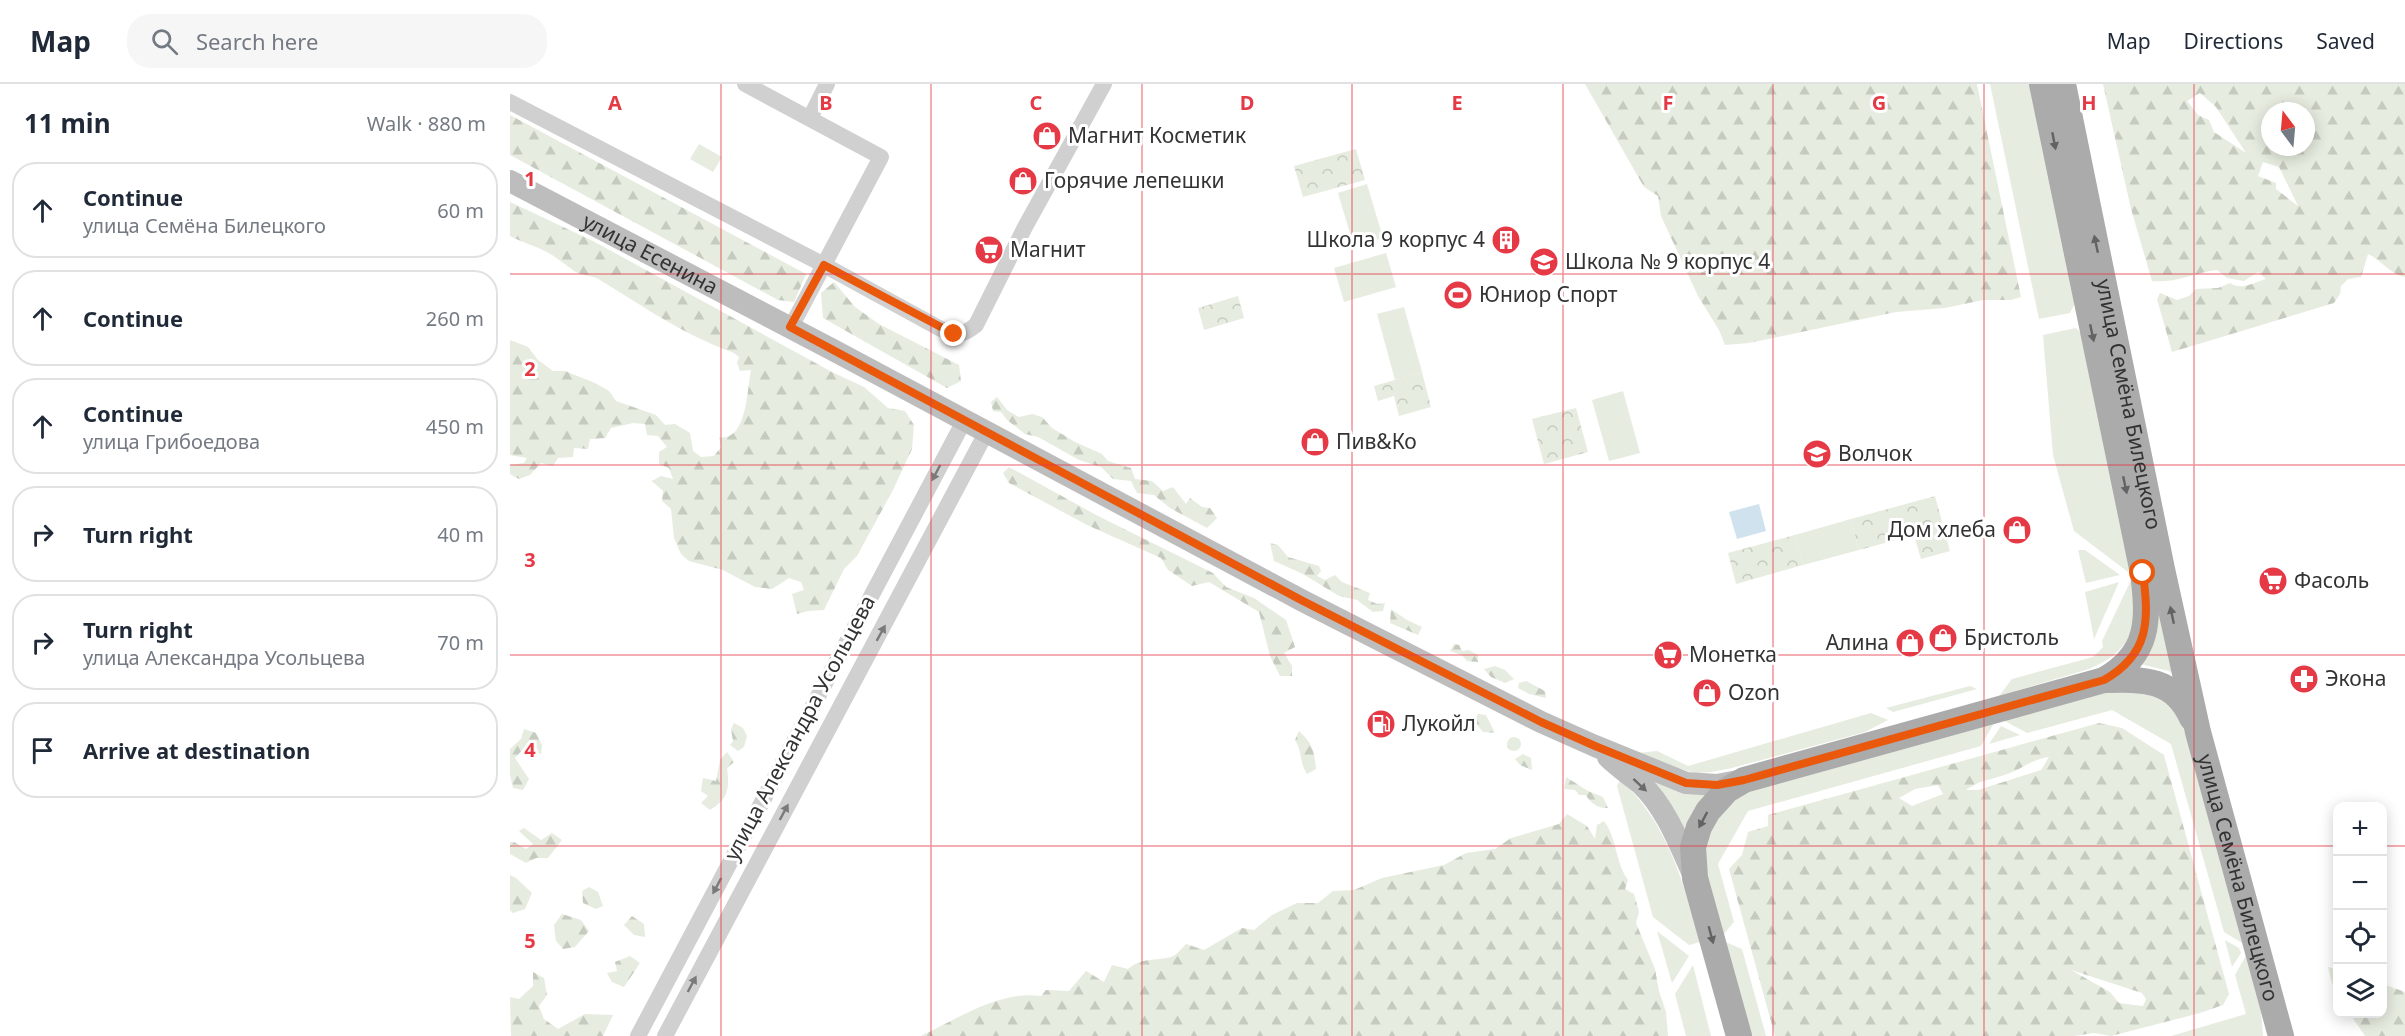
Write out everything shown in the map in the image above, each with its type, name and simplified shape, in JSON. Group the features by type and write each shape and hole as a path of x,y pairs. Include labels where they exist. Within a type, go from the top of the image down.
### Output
{"main road":[{"name":"улица Семёна Билецкого","path":"2042,84 2143,573 2148,608 2146,626 2134,654 2117,673 2104,680"},
{"name":"улица Семёна Билецкого","path":"2063,84 2162,569 2198,732 2277,1029"},
{"name":"улица Есенина","path":"510,181 790,327 1313,606 1486,694 1595,746"},
{"path":"1595,746 1686,783 1717,785 1744,780 2104,680 2133,679 2150,681 2181,698 2198,732"},
{"path":"1595,746 1641,784 1655,800 1678,840 1695,878 1739,1036"},
{"path":"1695,878 1693,847 1703,818 1727,790 1744,780"}],"street":[{"path":"745,84 881,157 790,327"},
{"path":"810,118 827,84"},
{"path":"510,102 824,265 939,328 954,334 964,334 976,325 1025,227 1104,84"},
{"name":"улица Александра Усольцева","path":"638,1036 964,421"},
{"name":"улица Александра Усольцева","path":"665,1036 986,433"}],"green space":[{"path":"1585,84 1977,84 2021,297 2011,300 1983,300 1945,308 1896,312 1749,343 1725,345 1719,330 1698,296 1661,216 1658,196 1644,187"},
{"path":"1990,84 2030,84 2075,303 2070,313 2039,319"},
{"path":"2103,84 2405,84 2405,277 2394,273 2368,254 2361,277 2348,279 2341,286 2340,294 2334,303 2172,352 2157,299 2160,293 2177,300 2189,296 2196,289 2218,288 2230,283 2244,286 2266,279 2258,272 2244,281 2227,278 2217,270 2170,281 2152,281 2131,209","holes":["2200,93 2216,107 2246,153 2214,132 2209,120 2198,115 2187,101","2263,162 2279,167 2298,206 2276,189 2276,183 2258,176"]},
{"path":"510,115 806,274 794,302 778,300 510,155"},
{"path":"699,144 722,157 713,172 690,159"},
{"path":"1356,149 1365,180 1303,197 1294,166"},
{"path":"1367,184 1383,238 1354,247 1338,193"},
{"path":"510,202 593,241 832,372 864,387 888,408 905,411 914,425 912,449 893,490 857,556 844,569 824,610 797,614 792,594 804,590 801,582 789,578 772,589 755,587 723,570 689,561 681,554 674,538 671,509 662,501 663,491 652,481 661,476 673,479 669,468 659,464 659,452 667,447 658,436 647,435 645,424 633,423 611,428 605,438 590,439 588,449 574,448 573,457 558,458 553,466 541,463 530,475 519,479 510,474 510,465 524,463 527,458 510,455 510,340 528,347 538,360 553,371 565,371 595,383 609,391 616,401 656,415 665,425 675,424 690,433 693,451 701,457 714,456 721,447 719,437 728,436 740,423 744,413 751,370 740,371 737,363 739,357 734,353 681,329 597,278 577,273 547,252 510,236"},
{"path":"1386,253 1396,287 1344,302 1334,268"},
{"path":"834,282 855,307 879,324 959,365 961,381 947,388 823,318 821,293"},
{"path":"1238,296 1244,318 1204,330 1198,308"},
{"path":"1404,307 1422,372 1395,380 1377,314"},
{"path":"2076,328 2081,333 2130,568 2128,572 2074,531 2053,455 2043,335"},
{"path":"1422,372 1431,407 1399,416 1394,396 1378,401 1374,386"},
{"path":"1623,391 1640,453 1609,461 1592,400"},
{"path":"997,397 1007,410 1019,417 1032,414 1042,417 1052,428 1075,442 1102,454 1108,461 1131,468 1135,479 1152,481 1163,491 1173,487 1186,504 1190,498 1202,507 1210,508 1217,518 1207,528 1170,508 1154,495 1137,493 1131,481 1113,479 1101,467 1079,460 1038,437 1025,434 1007,420 1001,412 993,411 991,402"},
{"path":"1576,408 1588,452 1544,464 1532,419"},
{"path":"1009,467 1098,516 1213,573 1226,587 1254,598 1286,620 1295,647 1284,653 1292,666 1292,676 1280,676 1270,656 1259,612 1209,582 1192,586 1168,570 1161,558 1087,525 1009,483 1003,473"},
{"path":"1935,496 1950,551 1921,559 1914,535 1859,550 1851,519"},
{"path":"1851,519 1859,550 1803,565 1795,535"},
{"path":"1795,535 1803,565 1736,584 1728,553"},
{"path":"1270,543 1278,545 1288,557 1319,566 1321,571 1317,576 1325,580 1335,575 1342,582 1370,593 1368,600 1377,604 1385,603 1383,611 1373,612 1357,600 1339,596 1303,574 1274,561"},
{"path":"2078,550 2085,550 2120,575 2086,583"},
{"path":"2150,574 2176,677 2169,671 2140,664"},
{"path":"2133,576 2134,620 2131,632 2117,653 2089,669 1999,696 2012,679 2093,657 2103,647 2102,641"},
{"path":"2119,582 2094,639 2085,592"},
{"path":"1391,609 1422,627 1418,635 1390,623"},
{"path":"1454,644 1459,645 1462,651 1469,650 1478,655 1478,662 1467,661 1462,655 1450,651"},
{"path":"1495,666 1505,670 1514,679 1505,683 1491,677 1484,669"},
{"path":"1526,681 1545,691 1546,698 1529,694 1518,688 1519,683"},
{"path":"1970,686 1977,689 1893,712 1886,708"},
{"path":"2098,691 2137,692 2158,698 2176,714 2184,728 2242,943 2224,932 2171,744 2112,710 2027,733 2003,720"},
{"path":"1871,713 1888,720 1865,732 1711,772 1695,773 1638,753 1657,751 1688,766"},
{"path":"1478,714 1486,715 1495,733 1483,732 1474,721"},
{"path":"734,723 743,728 747,736 744,747 738,751 730,745 733,741 731,729"},
{"path":"1994,723 1981,746 1748,811 1718,864 1734,922 1723,935 1707,880 1704,852 1709,825 1724,807 1743,793"},
{"path":"2099,723 2122,728 2164,755 2229,994 2223,1005 2111,1036 2094,1033 2074,1036 1775,1036 1729,869 1742,855 1748,832 1768,826 1768,815","holes":["2049,757 2041,770 1978,790 1966,790 2034,761","1938,785 1943,794 1912,806 1899,798 1915,789","2071,970 2142,993 2146,999 2143,1006 2119,1003 2110,992"]},
{"path":"2001,726 2020,735 1989,744"},
{"path":"524,729 536,733 542,745 541,754 524,748 515,758 529,779 523,790 513,788 510,775 510,749 521,739"},
{"path":"1299,731 1310,744 1314,757 1316,769 1307,774 1295,740"},
{"path":"1514,737 1519,739 1521,744 1519,749 1514,751 1509,749 1507,744 1509,739"},
{"path":"727,752 734,762 727,768 728,788 721,802 710,810 701,803 708,796 701,791 703,778 716,781 720,760"},
{"path":"1523,754 1531,758 1532,770 1520,765 1515,759"},
{"path":"1566,777 1588,791 1603,797 1608,808 1595,805 1586,795 1579,795 1575,790 1564,789"},
{"path":"1648,779 1715,791 1688,843"},
{"path":"1620,780 1650,814 1662,834 1680,876 1700,942 1689,945 1653,917 1617,786"},
{"path":"1567,814 1587,826 1595,839 1597,825 1604,821 1608,828 1628,880 1625,889 1634,894 1639,912 1636,923 1655,969 1666,1012 1668,1036 921,1036 979,1007 1010,997 1041,996 1046,990 1069,991 1086,971 1104,982 1112,965 1128,969 1144,961 1171,957 1186,944 1204,950 1242,928 1254,930 1272,915 1297,903 1318,903 1333,891 1354,890 1382,878 1444,865 1466,853 1495,849 1511,838 1559,824"},
{"path":"524,828 541,840 552,833 562,840 548,858 536,858 526,863 510,854 510,842 526,849 533,844 519,831"},
{"path":"510,875 532,893 525,909 513,913 510,910"},
{"path":"589,887 598,892 603,906 596,909 583,903 582,891"},
{"path":"562,914 581,920 589,931 575,947 563,949 556,941 554,925"},
{"path":"632,916 644,924 645,937 634,935 624,925"},
{"path":"1657,931 1689,956 1672,983"},
{"path":"2225,940 2239,948 2241,953 2232,967"},
{"path":"1725,942 1742,949 1766,1036 1751,1036"},
{"path":"2247,954 2261,1012 2263,1036 2171,1036 2246,1014 2235,975"},
{"path":"630,956 640,963 624,987 612,982 607,973 617,971 615,962"},
{"path":"1693,965 1711,1036 1686,1036 1675,994"},
{"path":"2328,967 2333,968 2333,985"},
{"path":"533,972 544,978 547,995 539,1006 544,1019 558,1029 585,1014 613,1015 603,1036 511,1036 510,997 519,999 533,986"},
{"path":"2387,985 2405,992 2405,1036 2365,1036 2353,1018 2387,1018"}],"water":[{"path":"1759,504 1766,531 1737,539 1729,512"}],"place":[{"name":"Магнит Косметик","path":"1047,136"},
{"name":"Горячие лепешки","path":"1023,181"},
{"name":"Школа 9 корпус 4","path":"1506,240"},
{"name":"Магнит","path":"989,250"},
{"name":"Школа № 9 корпус 4","path":"1544,262"},
{"name":"Юниор Спорт","path":"1458,295"},
{"name":"Пив&Ко","path":"1315,442"},
{"name":"Волчок","path":"1817,454"},
{"name":"Дом хлеба","path":"2017,530"},
{"name":"Фасоль","path":"2273,581"},
{"name":"Бристоль","path":"1943,638"},
{"name":"Алина","path":"1910,643"},
{"name":"Монетка","path":"1668,655"},
{"name":"Экона","path":"2304,679"},
{"name":"Ozon","path":"1707,693"},
{"name":"Лукойл","path":"1381,724"}],"route":[{"path":"954,334 824,265 790,327 1303,601 1541,722 1629,758 1666,777 1686,783 1702,786 1744,780 2104,680 2117,673 2134,654 2144,635 2148,608 2143,573"}]}
